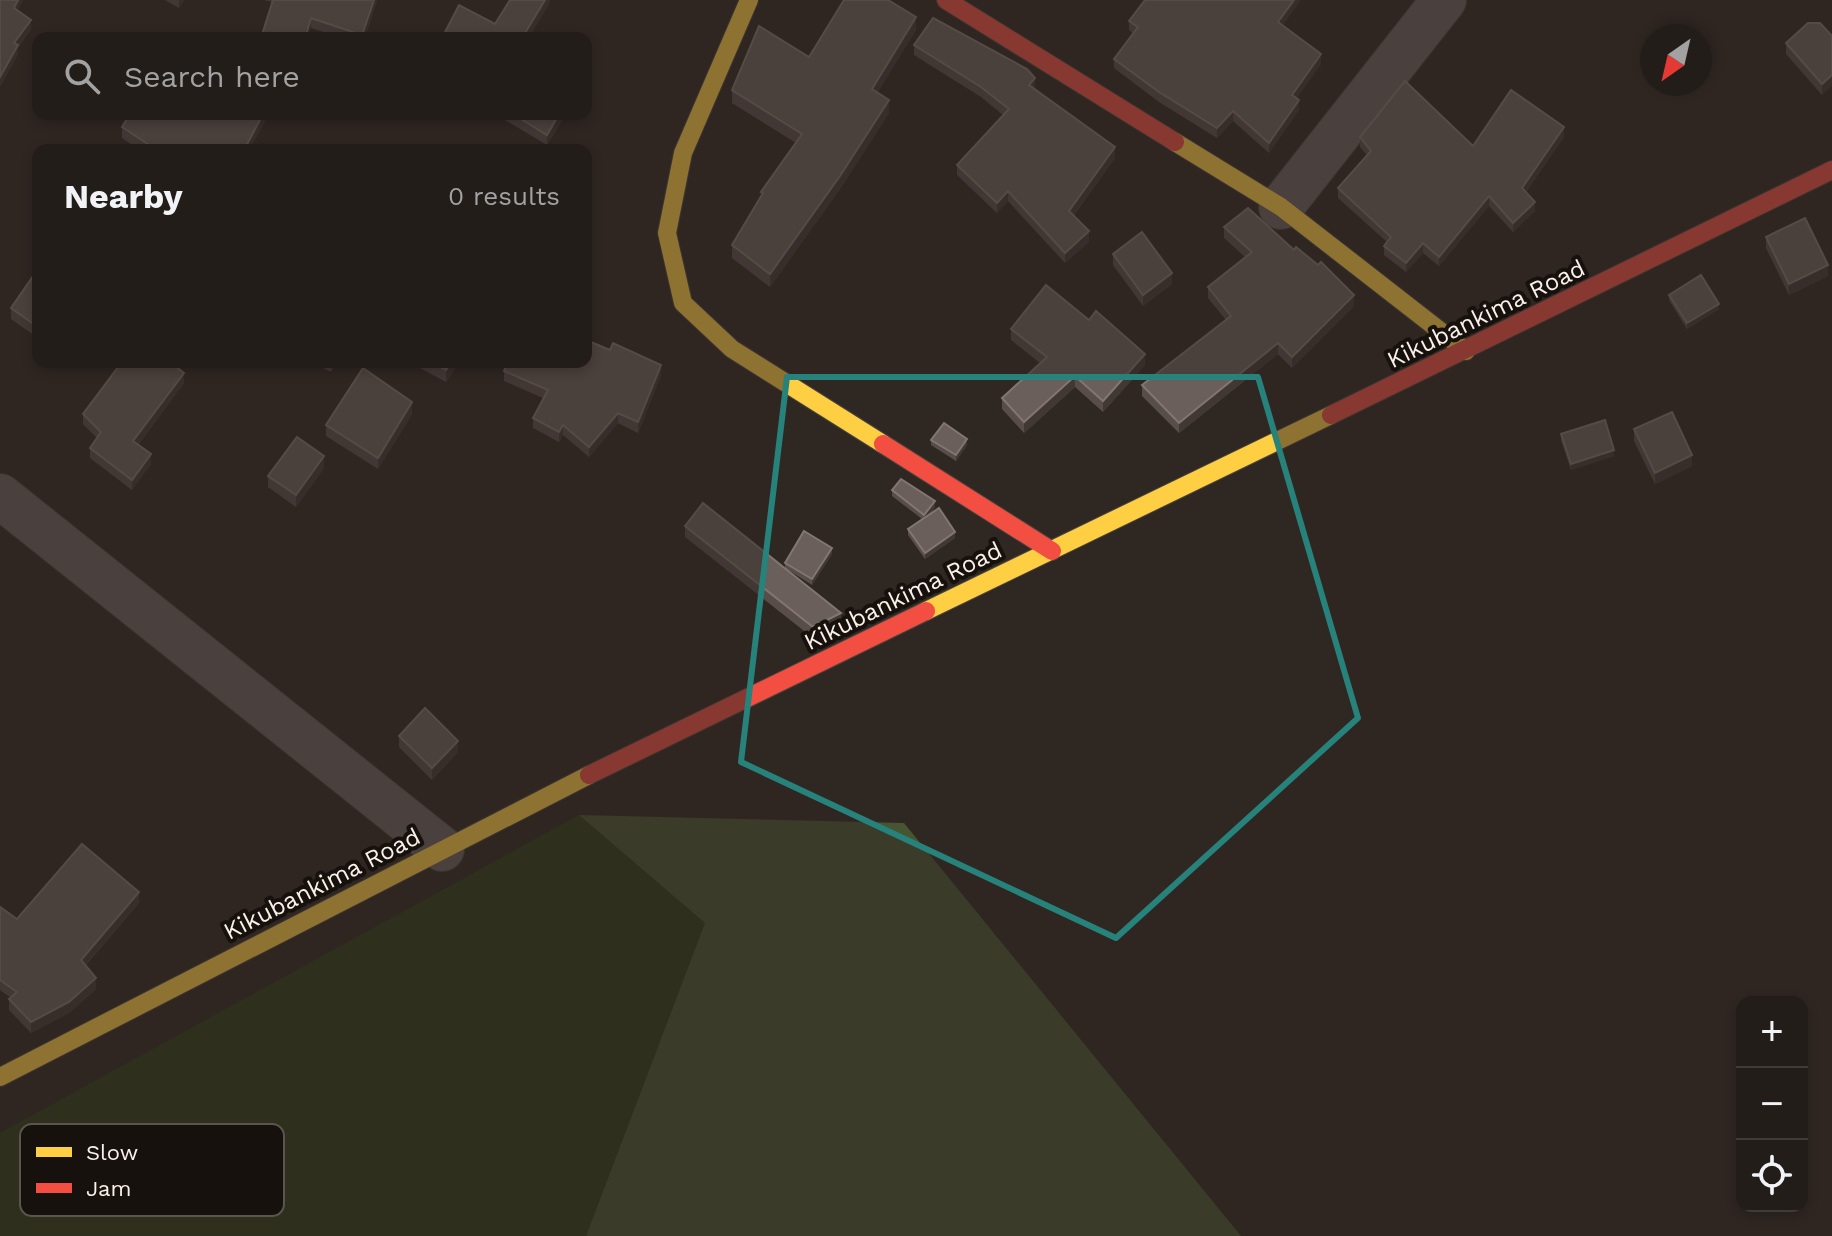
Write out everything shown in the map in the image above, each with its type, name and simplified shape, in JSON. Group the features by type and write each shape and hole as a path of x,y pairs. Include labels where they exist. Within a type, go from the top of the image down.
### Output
{"street":[{"path":"749,0 683,153 667,233 683,303 732,349 1052,551"},
{"path":"946,0 1281,207 1466,351"},
{"path":"1281,207 1444,0"},
{"name":"Kikubankima Road","path":"0,1077 442,849 1832,170"},
{"path":"0,496 442,849"}],"highlighted area":[{"path":"787,377 1258,377 1358,718 1116,938 741,762"}],"green space":[{"path":"579,815 705,923 586,1236 0,1236 0,1133"},
{"path":"579,815 904,823 1241,1236 586,1236 705,923"}],"building":[{"path":"0,0 18,0 14,8 31,20 14,43 18,45 0,77"},
{"path":"273,0 374,0 363,32 353,32 311,18 307,32 263,32"},
{"path":"510,0 545,0 526,32 445,32 459,5 495,24"},
{"path":"844,0 888,0 916,17 872,89 889,100 840,176 770,274 732,245 761,192 802,134 732,90 759,26 809,57"},
{"path":"1145,0 1294,0 1278,22 1321,54 1292,95 1299,100 1269,143 1233,111 1217,128 1114,59 1138,27 1129,21"},
{"path":"933,18 1027,69 1035,78 1029,85 1115,147 1069,211 1089,231 1065,253 1008,191 997,203 957,165 1009,109 981,87 914,45"},
{"path":"1808,23 1820,23 1832,36 1832,75 1822,84 1786,43"},
{"path":"1405,81 1473,146 1511,90 1564,127 1522,188 1535,202 1513,223 1489,196 1439,257 1423,243 1406,263 1384,246 1391,237 1338,188 1371,151 1360,137"},
{"path":"126,120 260,120 247,144 148,144 122,127"},
{"path":"523,120 556,120 547,135"},
{"path":"1248,208 1294,250 1296,247 1318,265 1321,262 1354,295 1292,357 1278,343 1179,423 1142,385 1231,316 1208,287 1252,252 1224,227"},
{"path":"1805,218 1828,265 1789,284 1766,237"},
{"path":"1142,232 1172,273 1143,295 1113,254"},
{"path":"1701,275 1719,304 1687,323 1669,295"},
{"path":"32,278 32,323 11,308"},
{"path":"1046,285 1089,320 1096,311 1145,354 1103,401 1075,376 1024,422 1002,398 1047,357 1011,329"},
{"path":"592,342 610,350 613,343 661,365 638,422 618,413 589,447 563,425 559,432 533,418 548,390 504,371 505,368 592,368"},
{"path":"118,368 178,368 184,373 133,441 151,454 132,480 90,448 101,432 83,414"},
{"path":"363,368 412,402 378,458 326,425"},
{"path":"1672,412 1692,455 1655,473 1634,429"},
{"path":"1605,420 1614,450 1571,464 1561,434"},
{"path":"944,423 967,439 956,455 931,440"},
{"path":"297,437 324,456 296,495 268,476"},
{"path":"901,479 935,501 924,515 892,490"},
{"path":"703,503 841,613 813,627 685,526"},
{"path":"939,508 955,532 925,553 908,529"},
{"path":"804,531 832,548 812,579 785,563"},
{"path":"425,708 458,741 432,768 399,736"},
{"path":"82,844 139,892 81,960 96,978 69,1002 31,1022 9,999 17,992 0,980 0,907 17,919"}],"traffic: slow":[{"path":"749,0 683,153 667,233 683,303 732,349 883,444"},
{"path":"1175,142 1281,207 1466,351"},
{"path":"926,611 1331,415"},
{"path":"0,1077 589,775"}],"traffic: jam":[{"path":"946,0 1175,142"},
{"path":"1331,415 1832,170"},
{"path":"883,444 1052,551"},
{"path":"589,775 926,611"}]}
